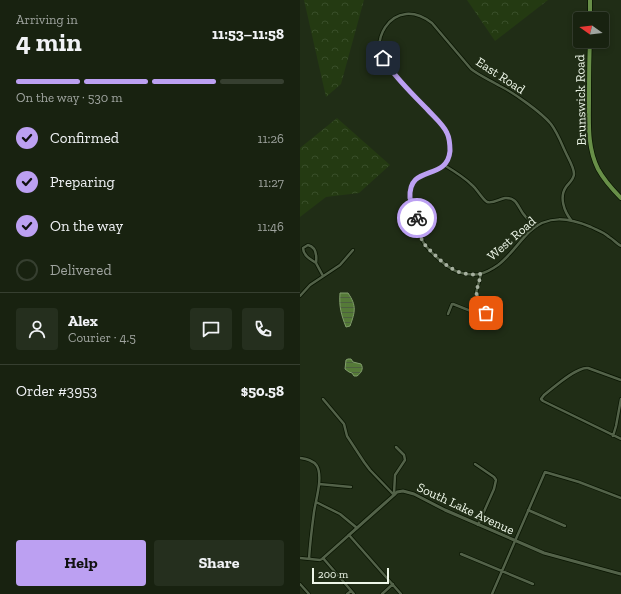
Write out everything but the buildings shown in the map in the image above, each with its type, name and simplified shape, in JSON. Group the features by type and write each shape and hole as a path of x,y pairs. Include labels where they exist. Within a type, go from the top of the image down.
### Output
{"main road":[{"path":"590,0 590,12"},
{"name":"Brunswick Road","path":"590,48 590,148 593,159 602,176 621,198"}],"street":[{"name":"East Road","path":"444,165 450,153 447,134 439,122 400,81 380,53 380,40 384,29 388,24 402,15 408,14 420,16 432,23 471,69 478,75 501,86 546,119 565,149 574,172 573,178 564,189 562,198 566,212 572,220"},
{"path":"444,165 471,184 487,202 495,202 506,198 515,201 525,216 537,226"},
{"name":"West Road","path":"444,165 435,171 420,176 414,182 411,187 410,200 417,217 421,236 426,246 448,267 460,272 481,274 501,262 529,232 542,223 554,219 572,220 601,231 621,246"},
{"path":"316,262 307,257 304,253 303,249 305,246 309,245 314,249 316,262 323,276"},
{"path":"300,296 310,285 340,265 353,250"},
{"path":"448,314 452,304 481,315 486,313 486,309 476,293 481,274"},
{"path":"621,380 583,367 570,375 541,399 543,402 621,439"},
{"path":"613,436 621,399"},
{"path":"323,400 344,424 347,436 364,462 394,495"},
{"path":"300,558 320,560 324,558 394,495 395,475 406,458 396,447"},
{"path":"300,458 313,462 319,471 319,484 309,559"},
{"path":"475,464 496,480 494,489 478,525"},
{"path":"492,594 544,473 547,471 621,498"},
{"path":"319,484 351,488"},
{"name":"South Lake Avenue","path":"394,495 397,492 403,491 414,494 478,525 544,553 621,574"},
{"path":"316,502 340,514 357,528"},
{"path":"528,510 565,526"},
{"path":"349,535 401,594"},
{"path":"461,554 533,584"},
{"path":"324,558 354,594"},
{"path":"300,584 309,594"},
{"path":"382,594 393,584"},
{"path":"347,594 351,591"}],"green space":[{"path":"304,0 364,0 341,84 326,97"},
{"path":"467,0 548,0 495,41"},
{"path":"337,118 390,165 359,193 326,197 300,217 300,148"}],"shaded area":[{"path":"340,293 348,293 354,305 354,313 350,326 346,327 341,310"},
{"path":"348,359 361,364 362,371 357,376 354,376 345,369 346,360"}],"way so far":[{"path":"417,218 423,241 441,262 456,271 478,275 481,274 476,293 486,309 486,313"}],"route":[{"path":"383,58 400,81 439,122 450,141 450,153 444,165 435,171 418,177 411,187 410,198 417,218"}]}
